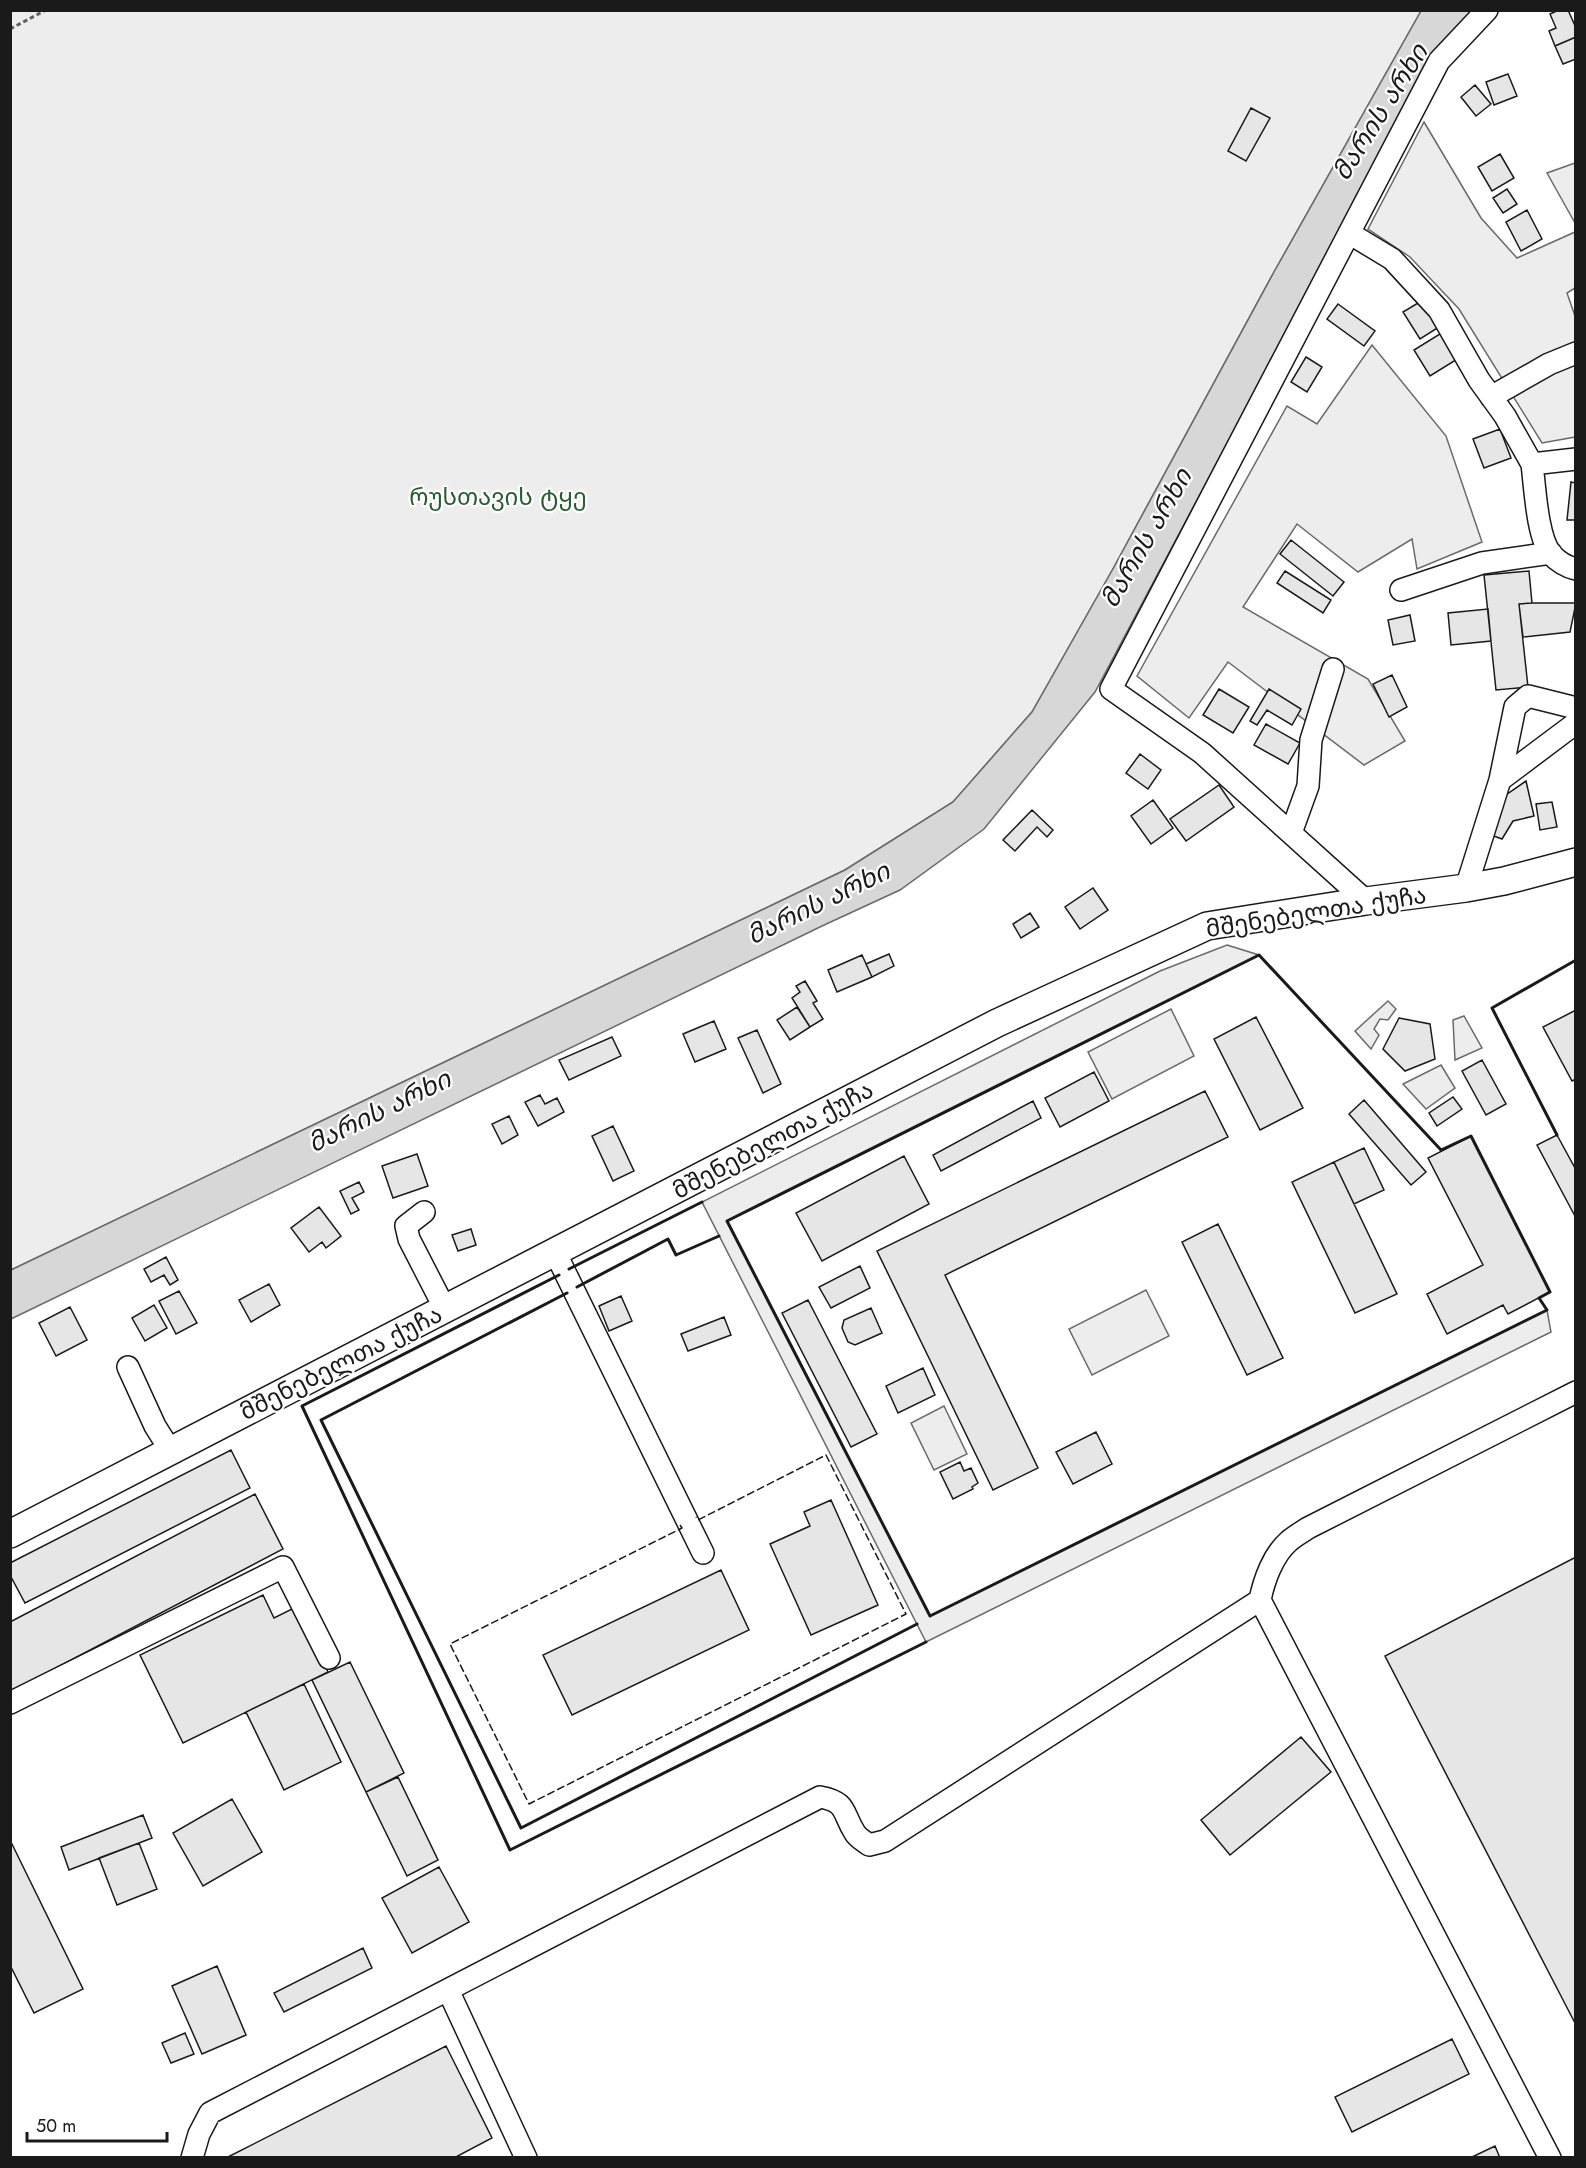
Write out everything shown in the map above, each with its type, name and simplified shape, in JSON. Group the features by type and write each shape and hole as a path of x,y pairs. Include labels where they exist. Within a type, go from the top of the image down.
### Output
{"main road":[{"name":"მშენებელთა ქუჩა","path":"10,1534 997,1023 1207,926 1466,888 1504,881 1575,862"}],"street":[{"path":"1366,901 1202,753 1111,688 1439,61 1487,10"},
{"path":"1349,233 1392,259 1413,279 1439,310 1479,381 1505,416 1532,464 1540,525 1551,553 1567,566 1575,569"},
{"path":"1491,397 1549,364 1575,353"},
{"path":"1532,464 1575,459"},
{"path":"1401,590 1482,563 1551,553"},
{"path":"1291,833 1308,786 1311,740 1333,669"},
{"path":"1466,888 1500,780 1515,707 1528,696 1575,708"},
{"path":"1500,780 1575,723"},
{"path":"424,1212 406,1226 409,1239 445,1309"},
{"path":"555,1252 703,1553"},
{"path":"129,1367 155,1426 170,1450"},
{"path":"1550,2157 1260,1600 1263,1585 1272,1564 1287,1542 1308,1528 1575,1392"},
{"path":"10,1703 283,1567 329,1658"},
{"path":"192,2157 199,2134 210,2113 820,1797 834,1800 843,1809 856,1835 869,1845 885,1841 1260,1600"},
{"path":"448,1990 526,2157"}],"path":[{"path":"10,29 46,10"}],"green space":[{"name":"რუსთავის ტყე","path":"10,11 1421,11 1274,272 1114,567 1032,712 953,802 845,870 11,1270"},
{"path":"1424,122 1481,218 1517,258 1575,232 1575,288 1567,293 1575,316 1575,437 1542,443 1459,309 1410,257 1368,229"},
{"path":"1576,163 1575,223 1547,173"},
{"path":"1372,345 1446,436 1482,542 1417,569 1412,539 1358,572 1297,524 1243,607 1368,679 1405,741 1364,765 1228,662 1189,718 1137,676 1287,406 1317,424"},
{"path":"1227,945 1259,955 727,1221 930,1616 1547,1310 1551,1332 926,1642 702,1202 1160,971"},
{"path":"1388,1001 1396,1009 1388,1020 1380,1019 1374,1029 1379,1035 1371,1049 1355,1031"},
{"path":"1171,1009 1194,1056 1112,1099 1088,1052"},
{"path":"1464,1016 1482,1048 1455,1060 1453,1020"},
{"path":"1441,1065 1455,1088 1426,1109 1403,1084"},
{"path":"1146,1290 1169,1336 1092,1375 1069,1329"},
{"path":"944,1406 967,1454 934,1470 911,1423"}],"water":[{"name":"მარის არხი","path":"1421,11 1475,11 1434,54 1095,692 984,829 900,890 11,1319 11,1270 845,870 953,802 1032,712 1114,567 1274,272"}],"building":[{"path":"1559,10 1568,10 1576,28 1576,37 1555,46 1549,31 1556,28 1550,14"},
{"path":"1576,37 1576,59 1563,64 1555,46"},
{"path":"1508,74 1517,96 1494,105 1486,82"},
{"path":"1475,85 1491,104 1476,116 1461,97"},
{"path":"1251,108 1270,118 1246,161 1228,151"},
{"path":"1500,154 1514,178 1492,191 1478,167"},
{"path":"1507,189 1517,204 1503,213 1493,198"},
{"path":"1527,210 1542,239 1521,251 1506,222"},
{"path":"1423,300 1439,327 1420,339 1403,312"},
{"path":"1338,304 1375,331 1364,346 1327,319"},
{"path":"1443,332 1459,358 1430,376 1414,350"},
{"path":"1306,357 1322,367 1307,392 1291,382"},
{"path":"1500,429 1511,458 1484,468 1473,439"},
{"path":"1571,482 1576,483 1576,520 1567,520"},
{"path":"1291,540 1344,582 1333,596 1280,554"},
{"path":"1285,571 1331,600 1323,613 1277,583"},
{"path":"1529,571 1532,603 1519,604 1528,687 1496,690 1484,575"},
{"path":"1576,603 1570,632 1523,637 1519,604"},
{"path":"1488,609 1491,641 1451,645 1448,613"},
{"path":"1410,615 1415,641 1393,645 1388,620"},
{"path":"1392,675 1407,707 1389,717 1373,684"},
{"path":"1219,689 1249,707 1233,733 1203,715"},
{"path":"1269,689 1301,709 1292,725 1267,710 1257,725 1250,721"},
{"path":"1266,724 1300,743 1288,764 1254,745"},
{"path":"1140,754 1161,770 1148,789 1126,773"},
{"path":"1526,781 1534,816 1513,821 1502,839 1491,835 1503,797"},
{"path":"1219,785 1234,807 1186,841 1170,819"},
{"path":"1153,800 1173,828 1151,844 1131,816"},
{"path":"1552,802 1557,827 1540,830 1536,804"},
{"path":"1032,810 1053,830 1047,837 1037,827 1015,851 1003,840"},
{"path":"1093,888 1108,910 1080,929 1065,907"},
{"path":"1030,913 1039,927 1021,938 1013,924"},
{"path":"889,954 894,966 872,977 866,964"},
{"path":"862,955 872,977 837,992 828,970"},
{"path":"805,981 817,1001 813,1003 823,1019 810,1027 792,998 800,992 796,986"},
{"path":"797,1007 810,1027 790,1040 777,1020"},
{"path":"1576,1010 1576,1079 1572,1081 1543,1027"},
{"path":"1256,1017 1303,1108 1260,1130 1214,1039"},
{"path":"1399,1018 1430,1024 1435,1059 1405,1071 1383,1049"},
{"path":"714,1021 726,1049 695,1062 683,1034"},
{"path":"757,1030 781,1084 763,1093 738,1038"},
{"path":"612,1037 621,1056 569,1080 559,1060"},
{"path":"1482,1060 1506,1104 1486,1115 1462,1071"},
{"path":"1094,1072 1109,1101 1060,1127 1045,1098"},
{"path":"1205,1091 1228,1137 945,1275 1038,1468 993,1490 877,1251"},
{"path":"540,1095 545,1104 557,1098 564,1112 538,1126 525,1102"},
{"path":"1453,1097 1462,1109 1437,1126 1429,1113"},
{"path":"1364,1100 1426,1172 1411,1185 1349,1114"},
{"path":"1033,1101 1041,1118 941,1171 933,1155"},
{"path":"509,1116 518,1135 502,1144 492,1124"},
{"path":"613,1126 634,1171 613,1181 592,1136"},
{"path":"1557,1135 1576,1170 1576,1218 1537,1145"},
{"path":"1471,1136 1550,1292 1508,1314 1503,1305 1447,1334 1427,1294 1483,1265 1428,1158"},
{"path":"1364,1148 1384,1190 1354,1204 1334,1162"},
{"path":"417,1154 428,1186 393,1198 382,1166"},
{"path":"904,1156 929,1204 822,1261 796,1213"},
{"path":"1334,1162 1397,1294 1355,1313 1292,1182"},
{"path":"359,1182 364,1192 352,1198 359,1210 351,1214 340,1191"},
{"path":"319,1207 341,1236 326,1248 322,1242 309,1252 291,1228"},
{"path":"1218,1224 1283,1358 1247,1375 1182,1242"},
{"path":"471,1229 476,1245 458,1251 452,1235"},
{"path":"166,1257 178,1280 170,1285 164,1275 151,1282 144,1269"},
{"path":"860,1266 870,1288 831,1308 819,1287"},
{"path":"269,1284 280,1305 251,1322 239,1300"},
{"path":"179,1291 197,1323 176,1334 159,1301"},
{"path":"621,1296 632,1321 609,1331 599,1306"},
{"path":"808,1300 877,1434 851,1447 782,1313"},
{"path":"154,1305 167,1328 145,1341 132,1318"},
{"path":"70,1307 87,1340 56,1356 39,1323"},
{"path":"871,1308 882,1333 855,1345 848,1342 842,1328 844,1320"},
{"path":"724,1317 731,1335 688,1351 681,1334"},
{"path":"923,1368 935,1395 898,1413 886,1386"},
{"path":"1096,1432 1112,1464 1073,1484 1056,1452"},
{"path":"231,1450 250,1488 25,1603 10,1575 10,1563"},
{"path":"960,1462 964,1471 971,1468 978,1483 972,1487 973,1489 953,1499 940,1472"},
{"path":"255,1494 283,1549 10,1692 10,1622"},
{"path":"831,1500 878,1605 811,1635 770,1544 810,1526 804,1512"},
{"path":"1576,1557 1576,2025 1385,1656"},
{"path":"721,1570 749,1630 572,1715 543,1655"},
{"path":"263,1595 274,1618 296,1607 328,1672 183,1743 140,1655"},
{"path":"350,1662 404,1773 366,1792 312,1680"},
{"path":"304,1684 341,1762 284,1790 246,1712"},
{"path":"1301,1737 1331,1772 1230,1855 1201,1820"},
{"path":"398,1777 438,1860 407,1876 366,1792"},
{"path":"232,1799 262,1852 203,1886 173,1833"},
{"path":"143,1815 152,1838 69,1870 61,1847"},
{"path":"10,1840 83,1989 34,2013 10,1965"},
{"path":"139,1843 157,1889 117,1905 99,1858"},
{"path":"439,1867 469,1922 412,1953 382,1898"},
{"path":"363,1948 372,1968 284,2012 274,1993"},
{"path":"217,1966 246,2035 202,2054 172,1986"},
{"path":"185,2033 194,2054 171,2063 162,2043"},
{"path":"1452,2039 1469,2074 1352,2132 1335,2097"},
{"path":"446,2046 492,2138 454,2158 226,2158"},
{"path":"1495,2146 1500,2158 1470,2158"}],"fence":[{"path":"680,1525 682,1528 450,1644 529,1804 906,1614 826,1455 698,1520 696,1517"}],"wall":[{"path":"1259,955 1441,1150 1471,1136 1550,1292 1539,1298 1547,1310 930,1616 727,1221 1259,955"},
{"path":"1557,1135 1492,1008 1576,960"},
{"path":"569,1269 702,1202"},
{"path":"577,1287 668,1239 676,1255 719,1236"},
{"path":"559,1275 302,1406 510,1850 926,1642"},
{"path":"567,1293 321,1420 521,1828 917,1624"}]}
